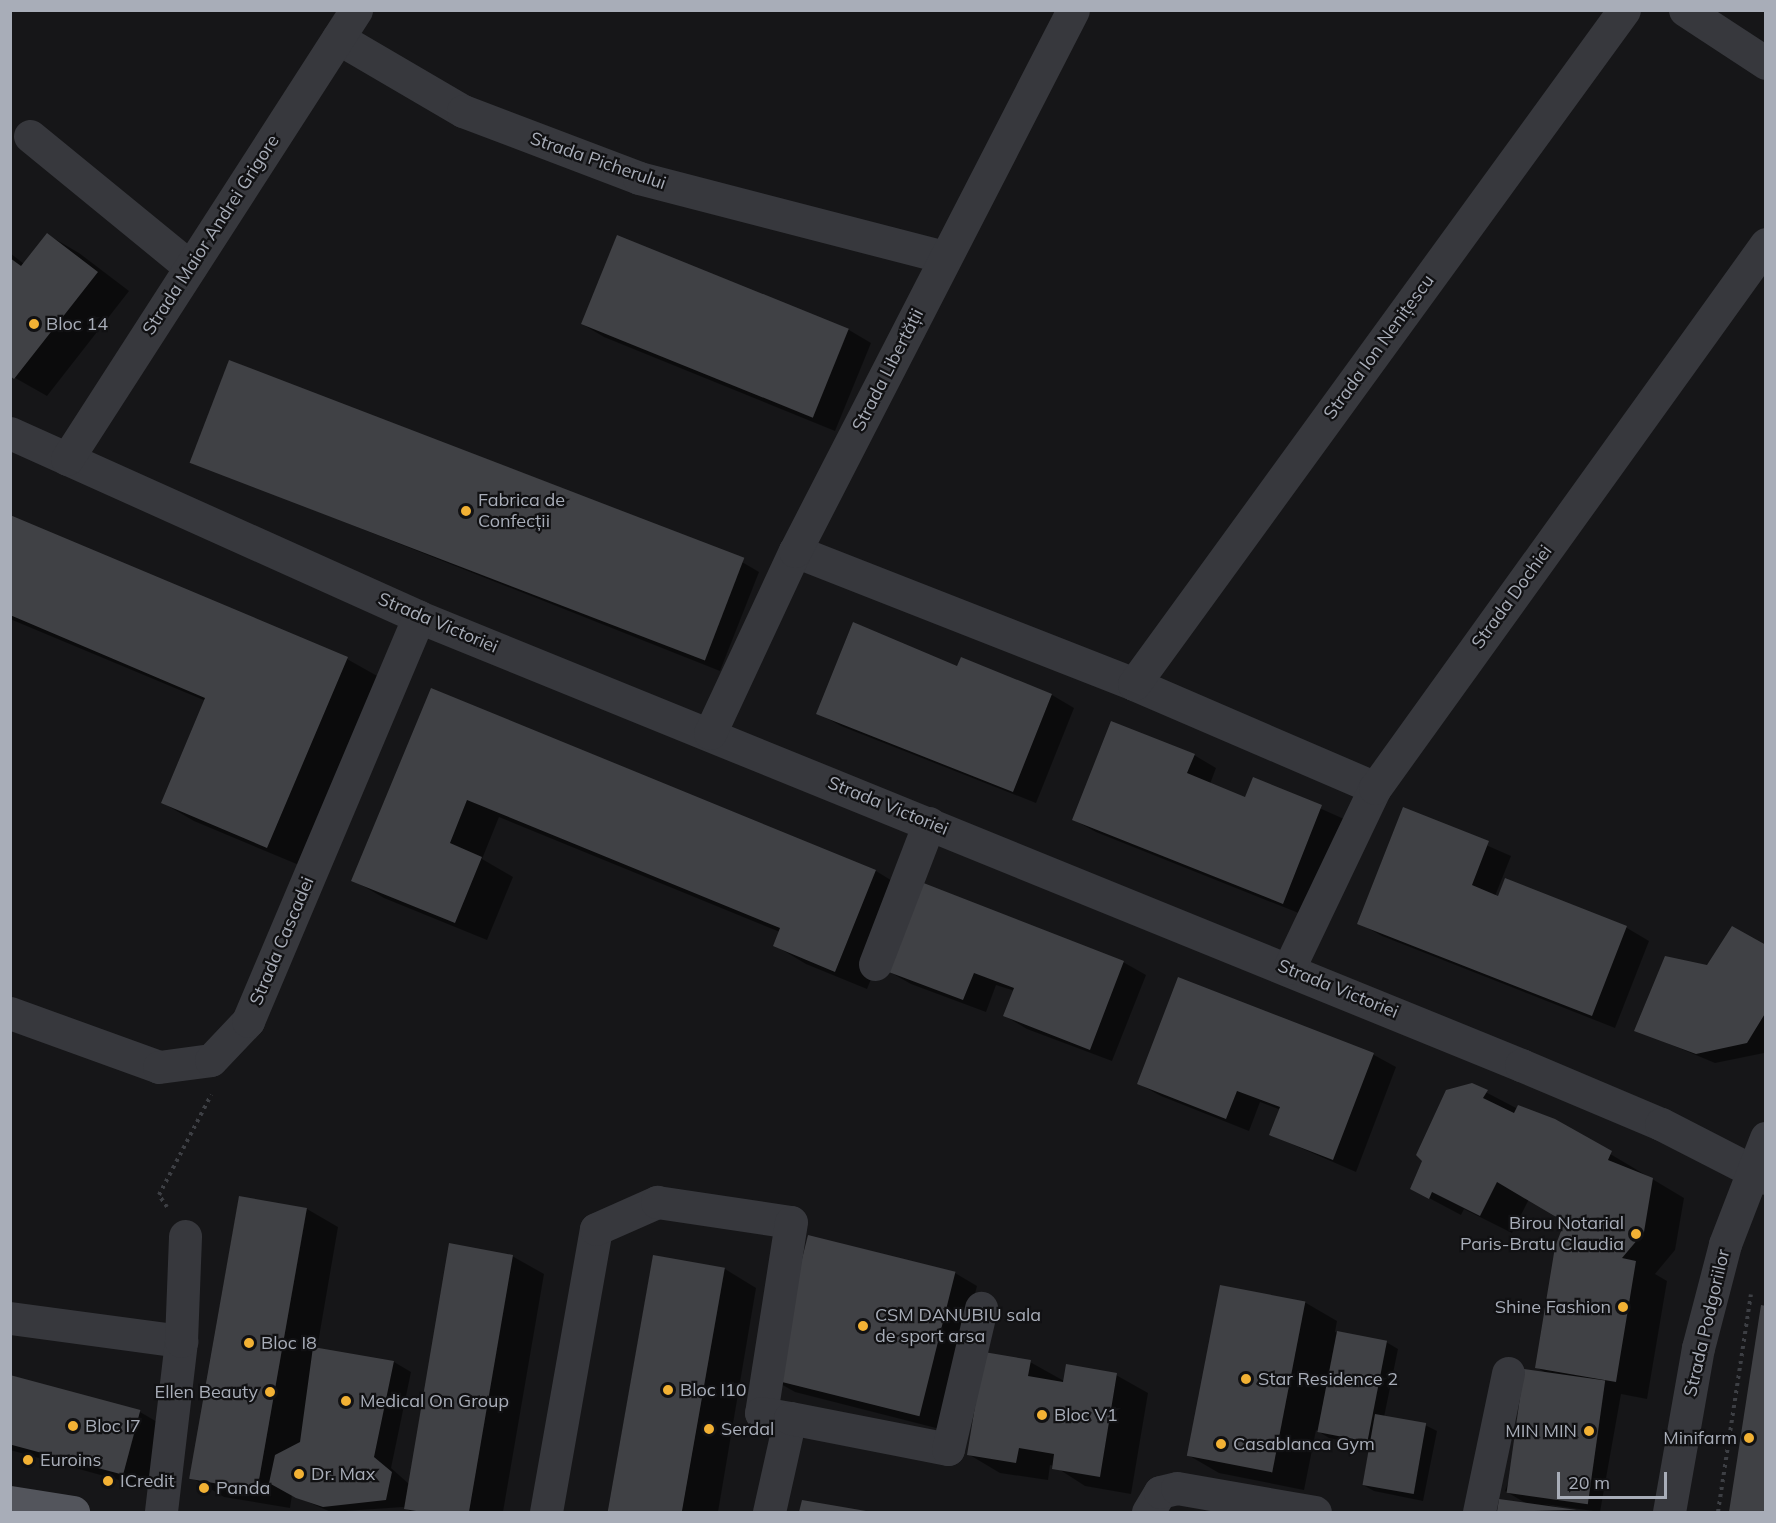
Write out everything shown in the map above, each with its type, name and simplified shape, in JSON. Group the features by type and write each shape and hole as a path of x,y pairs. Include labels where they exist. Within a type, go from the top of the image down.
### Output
{"main road":[{"path":"10,1502 73,1512"}],"street":[{"name":"Strada Maior Andrei Grigore","path":"67,459 356,10"},
{"name":"Strada Libertății","path":"710,733 795,551 1073,10"},
{"name":"Strada Ion Nenițescu","path":"1134,684 1624,10"},
{"path":"1685,10 1766,63"},
{"name":"Strada Picherului","path":"338,38 463,111 639,178 945,257"},
{"path":"30,136 190,267"},
{"name":"Strada Dochiei","path":"1289,968 1375,788 1766,244"},
{"name":"Strada Victoriei","path":"10,433 419,617 1289,968 1661,1124 1759,1173"},
{"path":"795,551 1134,684 1375,788"},
{"name":"Strada Cascadei","path":"10,1013 159,1067 211,1060 248,1021 419,617"},
{"path":"875,964 929,823"},
{"name":"Strada Podgoriilor","path":"1669,1512 1698,1348 1725,1244 1759,1173 1766,1138"},
{"path":"546,1512 596,1229 657,1202 790,1222 760,1413 948,1449 981,1308"},
{"path":"161,1512 181,1341 185,1236"},
{"path":"10,1318 181,1341"},
{"path":"1479,1512 1508,1373"},
{"path":"770,1512 790,1418"},
{"path":"1148,1512 1160,1492 1177,1488 1316,1512"}],"path":[{"path":"185,1236 159,1195 215,1087"},
{"path":"1718,1512 1752,1291"}],"building":[{"name":"Bloc 14","path":"47,233 98,272 14,379 10,376 10,258 21,266"},
{"path":"617,235 849,329 813,418 581,324"},
{"name":"Fabrica de Confecții","path":"229,360 744,558 705,661 190,463"},
{"path":"10,515 348,657 267,848 161,803 205,698 10,615"},
{"path":"853,622 957,666 961,657 1052,694 1013,792 816,714"},
{"path":"431,688 876,870 835,972 773,946 780,928 467,800 450,843 482,857 455,923 351,881"},
{"path":"1111,721 1195,754 1187,773 1245,797 1253,777 1322,805 1283,904 1072,820"},
{"path":"1403,807 1489,841 1472,885 1498,896 1505,878 1627,926 1592,1016 1357,924"},
{"path":"921,882 1124,961 1090,1050 1003,1016 1014,988 974,973 963,1000 886,971"},
{"path":"1732,926 1766,945 1766,1012 1747,1043 1696,1054 1634,1031 1665,956 1707,965"},
{"path":"1178,977 1374,1053 1333,1160 1269,1135 1280,1107 1237,1091 1226,1119 1137,1084"},
{"path":"1472,1083 1488,1090 1483,1098 1514,1113 1518,1105 1555,1119 1612,1151 1608,1160 1653,1178 1644,1232 1622,1258 1636,1261 1616,1382 1535,1368 1555,1247 1568,1213 1563,1221 1497,1182 1480,1216 1432,1192 1429,1199 1410,1189 1422,1161 1416,1155 1446,1090"},
{"name":"Bloc I8","path":"239,1196 307,1208 257,1491 189,1479"},
{"name":"CSM DANUBIU sala de sport arsa","path":"808,1235 955,1272 919,1416 772,1380"},
{"path":"449,1243 513,1255 469,1512 422,1512 404,1509"},
{"name":"Bloc I10","path":"653,1255 725,1268 682,1512 608,1512"},
{"name":"Star Residence 2","path":"1220,1285 1305,1302 1272,1472 1187,1456"},
{"path":"1761,1305 1766,1306 1766,1512 1729,1512"},
{"path":"1337,1331 1387,1341 1367,1442 1317,1432"},
{"name":"Medical On Group","path":"313,1347 394,1361 374,1457 392,1472 386,1500 323,1507 296,1498 269,1483 275,1455 300,1442"},
{"name":"Bloc V1","path":"984,1352 1031,1360 1028,1376 1063,1382 1066,1364 1117,1373 1100,1477 1052,1469 1054,1454 1019,1448 1016,1463 967,1455"},
{"path":"1524,1369 1605,1380 1588,1504 1507,1493"},
{"name":"Bloc I7","path":"10,1375 140,1410 123,1475 10,1444"},
{"path":"1375,1414 1426,1423 1414,1494 1362,1485"},
{"path":"1499,1499 1577,1510 1497,1512"},
{"path":"802,1500 866,1511 866,1512 799,1512"}],"place":[{"name":"Bloc 14","path":"34,324"},
{"name":"Fabrica de Confecții","path":"466,511"},
{"name":"Birou Notarial Paris-Bratu Claudia","path":"1636,1234"},
{"name":"Shine Fashion","path":"1623,1307"},
{"name":"CSM DANUBIU sala de sport arsa","path":"863,1326"},
{"name":"Bloc I8","path":"249,1343"},
{"name":"Star Residence 2","path":"1246,1379"},
{"name":"Bloc I10","path":"668,1390"},
{"name":"Ellen Beauty","path":"270,1392"},
{"name":"Medical On Group","path":"346,1401"},
{"name":"Bloc V1","path":"1042,1415"},
{"name":"Bloc I7","path":"73,1426"},
{"name":"Serdal","path":"709,1429"},
{"name":"MIN MIN","path":"1589,1431"},
{"name":"Minifarm","path":"1749,1438"},
{"name":"Casablanca Gym","path":"1221,1444"},
{"name":"Euroins","path":"28,1460"},
{"name":"Dr. Max","path":"299,1474"},
{"name":"ICredit","path":"108,1481"},
{"name":"Panda","path":"204,1488"}]}
